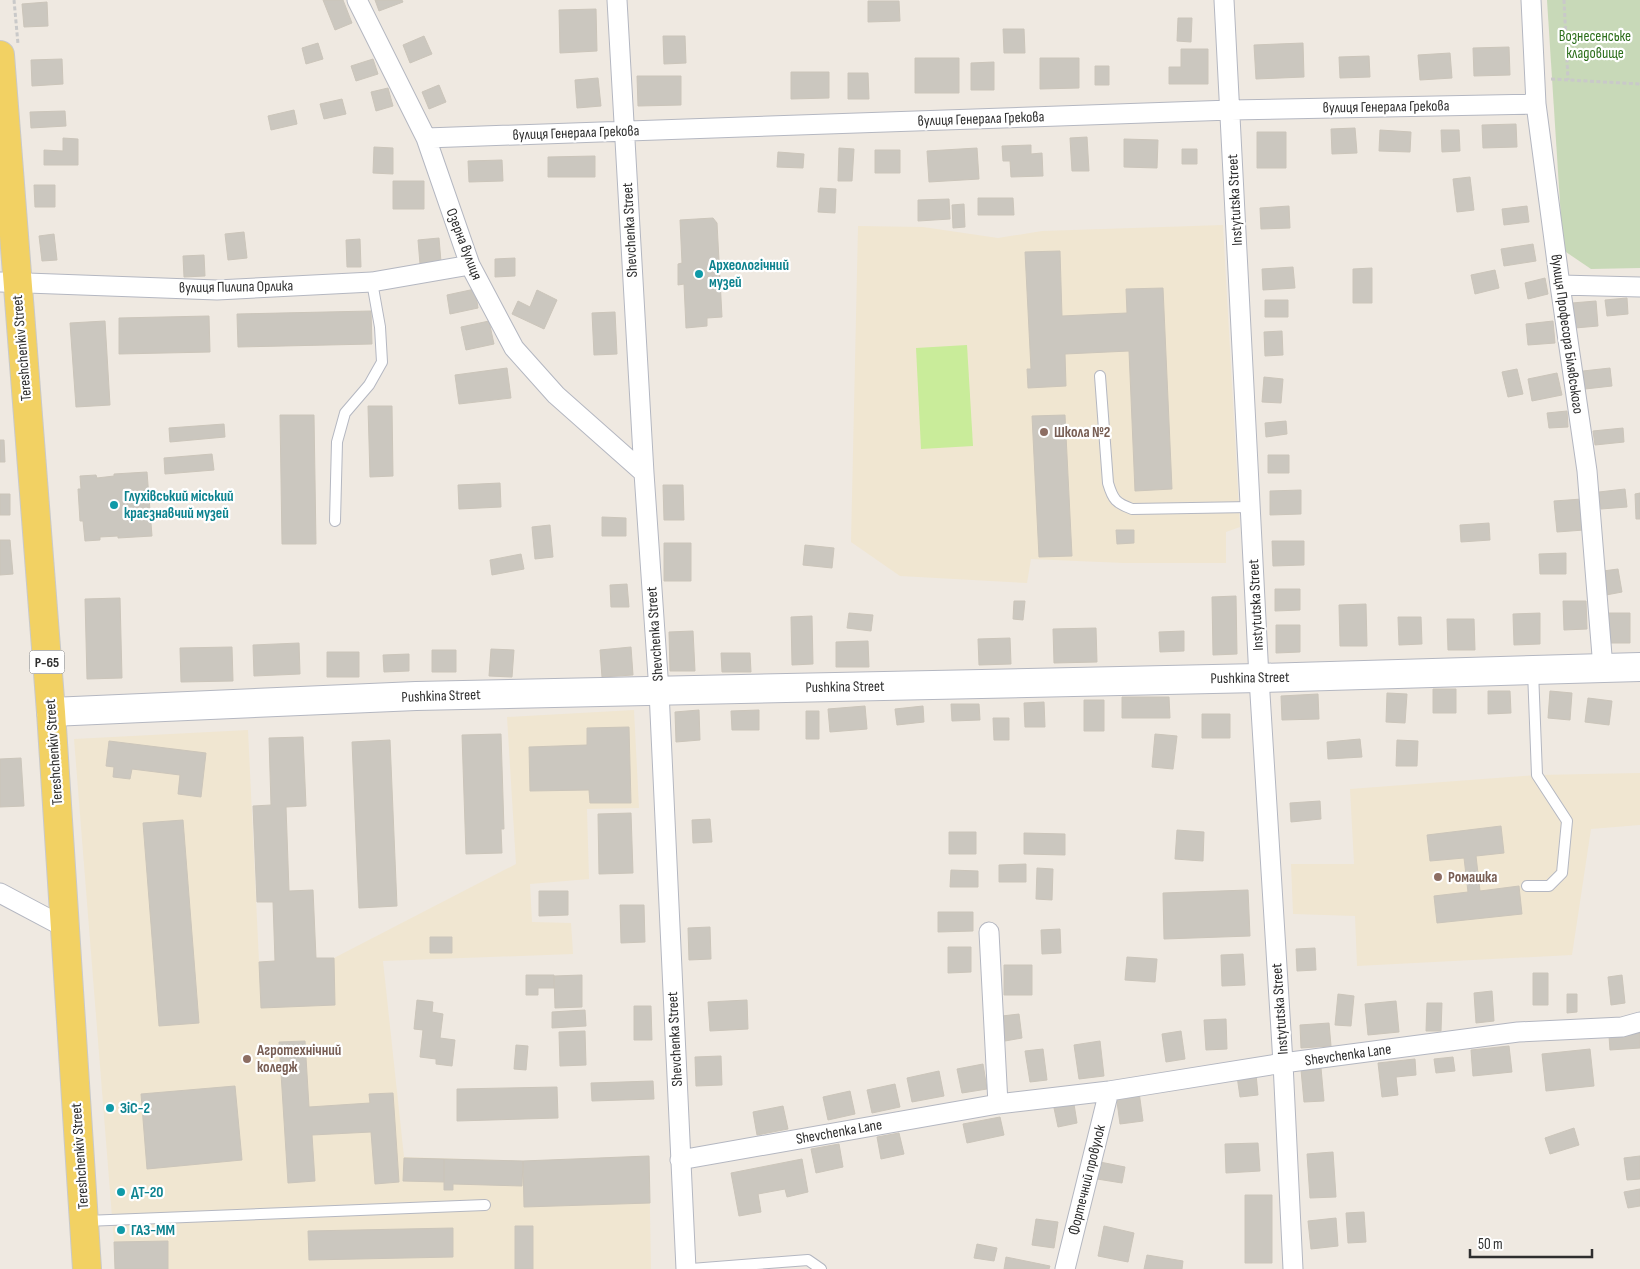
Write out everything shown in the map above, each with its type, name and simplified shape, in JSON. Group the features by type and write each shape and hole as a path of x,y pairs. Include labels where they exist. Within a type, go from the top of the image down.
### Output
{"main road":[{"name":"Tereshchenkiv Street","path":"0,55 8,282 51,712 87,1269"}],"street":[{"name":"Озерна вулиця","path":"357,0 426,138 470,265 514,348 556,395 644,473"},
{"name":"Shevchenka Street","path":"617,0 644,473 659,691 686,1269"},
{"name":"Instytutska Street","path":"1224,0 1259,678 1283,1063 1293,1269"},
{"name":"вулиця Професора Білявського","path":"1531,0 1536,104 1587,471 1603,668"},
{"name":"вулиця Генерала Грекова","path":"426,138 1231,110 1536,104"},
{"name":"вулиця Пилипа Орлика","path":"8,282 217,290 372,282 470,265"},
{"path":"1560,285 1640,287"},
{"name":"Pushkina Street","path":"51,712 416,696 1259,678 1640,666"},
{"path":"0,894 66,928"},
{"path":"989,932 998,1104"},
{"name":"Shevchenka Lane","path":"680,1160 998,1104 1108,1091 1283,1063 1518,1032 1622,1027 1640,1022"},
{"name":"Фортечний провулок","path":"1065,1269 1108,1091"}],"lane":[{"path":"335,521 337,442 345,413 369,385 382,362 380,327 372,282"},
{"path":"1100,376 1108,483 1117,504 1132,509 1251,507"},
{"path":"1527,886 1549,886 1562,872 1567,821 1537,775 1534,670"},
{"path":"84,1221 485,1205"},
{"path":"691,1269 808,1260 821,1269"}],"path":[{"path":"1564,0 1568,80"},
{"path":"1535,79 1640,84"}],"shaded area":[{"name":"Школа №2","path":"1223,225 1240,527 1226,532 1226,563 1124,563 1031,559 1027,583 900,576 851,542 858,226 923,227 998,238 1042,231"},
{"name":"Агротехнічний коледж","path":"634,710 639,808 587,809 589,879 530,884 532,922 571,923 573,954 383,961 404,1157 523,1161 649,1156 651,1269 115,1269 74,739 248,730 259,962 334,958 516,864 507,717"},
{"name":"Ромашка","path":"1640,773 1640,825 1591,829 1572,955 1357,966 1355,916 1293,914 1291,864 1354,864 1350,789 1537,775"}],"green space":[{"name":"Вознесенське кладовище","path":"1547,0 1640,0 1640,268 1591,269 1563,250"},
{"path":"967,345 973,446 921,449 916,348"}],"building":[{"path":"323,0 343,0 352,23 335,30"},
{"path":"375,0 402,0 403,2 379,11"},
{"path":"868,1 899,1 900,21 868,22"},
{"path":"47,2 48,26 24,27 22,4"},
{"path":"596,9 597,51 560,53 559,10"},
{"path":"1178,18 1192,18 1191,42 1177,41"},
{"path":"1003,29 1024,29 1025,53 1004,53"},
{"path":"424,36 432,54 410,63 403,45"},
{"path":"663,36 685,36 686,63 664,64"},
{"path":"318,43 323,59 306,64 302,48"},
{"path":"1303,43 1304,77 1256,79 1254,45"},
{"path":"1509,47 1510,75 1474,76 1473,48"},
{"path":"1181,49 1208,49 1208,84 1169,84 1169,67 1181,67"},
{"path":"1450,53 1452,78 1420,80 1418,55"},
{"path":"1369,56 1370,77 1340,78 1339,57"},
{"path":"915,58 959,58 959,93 915,93"},
{"path":"1040,58 1079,58 1079,88 1040,89"},
{"path":"62,59 63,84 32,86 31,60"},
{"path":"373,59 378,74 356,81 351,66"},
{"path":"994,62 994,90 971,90 971,63"},
{"path":"1095,66 1109,66 1109,85 1095,85"},
{"path":"791,72 829,72 829,98 791,99"},
{"path":"848,73 868,73 869,99 848,99"},
{"path":"637,76 681,76 681,105 638,106"},
{"path":"598,78 601,106 577,108 575,80"},
{"path":"439,85 446,102 429,109 422,92"},
{"path":"388,88 393,106 376,111 371,92"},
{"path":"342,99 346,114 324,119 320,104"},
{"path":"294,110 297,124 271,130 268,116"},
{"path":"65,111 66,126 31,128 30,112"},
{"path":"1516,124 1517,147 1483,148 1482,125"},
{"path":"1355,128 1357,153 1332,154 1331,129"},
{"path":"1380,130 1411,132 1410,152 1379,151"},
{"path":"1441,130 1459,130 1460,151 1442,152"},
{"path":"1257,132 1286,132 1286,168 1257,168"},
{"path":"1087,137 1089,171 1072,171 1070,138"},
{"path":"63,138 78,139 78,165 44,165 44,150 63,151"},
{"path":"1124,139 1158,140 1157,168 1124,167"},
{"path":"1031,145 1031,154 1042,153 1043,176 1011,177 1010,161 1003,161 1002,146"},
{"path":"374,147 393,148 393,174 373,173"},
{"path":"839,148 854,149 852,181 838,181"},
{"path":"977,148 979,179 929,182 927,151"},
{"path":"1182,149 1197,149 1197,164 1182,164"},
{"path":"875,150 900,150 900,173 875,173"},
{"path":"778,152 804,154 803,168 777,167"},
{"path":"595,156 595,177 548,177 548,157"},
{"path":"502,160 503,181 469,182 468,161"},
{"path":"1470,177 1474,210 1457,212 1453,179"},
{"path":"393,181 424,181 424,209 393,209"},
{"path":"34,185 55,185 55,207 35,207"},
{"path":"820,188 836,189 835,213 818,212"},
{"path":"978,198 1013,198 1014,215 978,215"},
{"path":"949,199 950,219 918,221 918,200"},
{"path":"964,204 965,227 953,228 952,205"},
{"path":"1289,206 1290,228 1261,229 1260,208"},
{"path":"1527,206 1529,222 1504,225 1502,209"},
{"name":"Археологічний музей","path":"713,218 717,223 722,317 707,318 707,326 686,328 684,284 678,285 678,264 682,263 680,220"},
{"path":"244,232 247,258 228,260 225,234"},
{"path":"54,234 57,260 42,261 39,236"},
{"path":"439,238 441,262 420,264 418,240"},
{"path":"360,239 361,267 347,267 346,240"},
{"path":"1533,244 1536,261 1504,266 1501,249"},
{"path":"1060,251 1062,316 1127,313 1126,289 1163,288 1172,489 1135,491 1129,351 1065,354 1066,386 1028,388 1027,369 1031,369 1025,252"},
{"path":"204,255 205,276 184,277 183,256"},
{"path":"515,258 515,276 495,277 495,259"},
{"path":"1293,267 1295,288 1263,290 1262,269"},
{"path":"1372,268 1372,303 1353,303 1353,269"},
{"path":"1495,270 1499,288 1475,294 1471,275"},
{"path":"1545,278 1548,294 1528,299 1525,283"},
{"path":"475,289 478,308 450,314 447,295"},
{"path":"537,290 557,300 544,329 512,314 518,301 530,307"},
{"path":"1627,298 1628,314 1607,316 1605,300"},
{"path":"1265,300 1288,300 1288,317 1265,317"},
{"path":"1596,301 1598,326 1575,328 1572,303"},
{"path":"371,311 372,344 238,347 237,314"},
{"path":"615,312 617,354 594,355 592,313"},
{"path":"209,316 210,352 119,354 119,318"},
{"path":"105,321 110,405 76,407 70,323"},
{"path":"489,321 494,344 466,350 461,327"},
{"path":"1553,321 1555,343 1528,345 1526,324"},
{"path":"1282,331 1283,355 1265,356 1264,332"},
{"path":"507,368 511,398 459,404 455,375"},
{"path":"1610,368 1612,386 1585,389 1583,371"},
{"path":"1517,369 1523,394 1508,397 1502,372"},
{"path":"1557,373 1562,395 1532,401 1528,379"},
{"path":"1264,377 1283,379 1281,403 1262,402"},
{"path":"368,406 392,406 393,476 370,477"},
{"path":"1567,411 1568,427 1549,428 1547,413"},
{"path":"280,415 314,415 316,544 282,544"},
{"path":"1065,415 1072,556 1039,557 1032,416"},
{"path":"1286,421 1287,434 1266,437 1265,423"},
{"path":"224,424 225,437 170,442 169,428"},
{"path":"1623,428 1624,442 1595,445 1593,431"},
{"path":"0,440 4,440 5,462 0,462"},
{"path":"212,454 214,470 165,474 164,458"},
{"path":"1268,455 1289,455 1289,473 1268,473"},
{"name":"Глухівський міський краєзнавчий музей","path":"147,472 152,536 100,537 100,540 85,541 83,521 80,521 78,489 81,489 80,476 96,475 97,478 114,476 114,474"},
{"path":"500,483 501,507 459,509 458,485"},
{"path":"663,485 683,485 684,520 664,520"},
{"path":"1625,489 1627,507 1601,509 1599,492"},
{"path":"1301,490 1301,514 1270,515 1270,491"},
{"path":"1640,493 1640,519 1636,519 1635,494"},
{"path":"0,494 10,494 10,515 0,515"},
{"path":"1582,499 1584,530 1557,532 1554,501"},
{"path":"602,517 626,518 626,536 602,536"},
{"path":"1489,523 1490,540 1461,542 1460,525"},
{"path":"550,525 553,557 535,559 532,527"},
{"path":"1116,530 1134,530 1134,543 1117,544"},
{"path":"0,540 10,540 13,574 0,575"},
{"path":"1272,541 1304,541 1304,565 1273,566"},
{"path":"664,543 691,543 691,581 664,581"},
{"path":"805,545 834,548 832,568 803,565"},
{"path":"1566,553 1566,574 1540,574 1539,554"},
{"path":"521,554 524,569 492,575 490,560"},
{"path":"1618,569 1622,592 1606,595 1603,571"},
{"path":"627,584 629,607 611,607 610,585"},
{"path":"1275,589 1300,589 1300,610 1275,611"},
{"path":"1236,596 1237,654 1213,655 1212,597"},
{"path":"120,598 122,678 87,679 85,599"},
{"path":"1014,601 1025,601 1023,620 1013,619"},
{"path":"1563,601 1586,601 1587,629 1564,630"},
{"path":"1366,604 1367,646 1340,646 1339,605"},
{"path":"849,613 873,615 871,631 847,628"},
{"path":"1540,613 1540,644 1514,645 1513,614"},
{"path":"1608,613 1630,613 1630,643 1609,643"},
{"path":"812,616 813,664 792,665 791,617"},
{"path":"1398,617 1421,617 1422,644 1399,645"},
{"path":"1447,619 1474,619 1475,650 1448,650"},
{"path":"1276,625 1300,625 1300,652 1276,653"},
{"path":"1096,628 1097,662 1054,663 1053,629"},
{"path":"693,631 695,671 670,671 669,632"},
{"path":"1184,631 1184,651 1160,652 1159,632"},
{"path":"1010,638 1011,664 979,665 978,639"},
{"path":"868,641 869,667 836,667 836,642"},
{"path":"299,643 300,674 254,676 253,645"},
{"path":"232,647 233,681 181,682 180,648"},
{"path":"631,647 633,675 602,677 600,650"},
{"path":"491,649 514,650 512,677 489,676"},
{"path":"432,650 456,650 456,672 432,672"},
{"path":"327,652 359,652 359,677 327,677"},
{"path":"721,653 750,653 751,672 722,672"},
{"path":"409,654 409,671 384,672 383,655"},
{"path":"1433,689 1456,689 1456,713 1433,713"},
{"path":"1488,691 1510,691 1511,713 1488,714"},
{"path":"1550,691 1572,693 1570,720 1548,718"},
{"path":"1387,693 1407,694 1405,723 1386,722"},
{"path":"1318,694 1319,719 1282,720 1281,696"},
{"path":"1122,697 1169,697 1170,718 1122,718"},
{"path":"1588,698 1612,701 1609,725 1585,722"},
{"path":"1084,700 1104,700 1104,731 1084,731"},
{"path":"1044,702 1045,727 1025,727 1024,703"},
{"path":"951,704 979,704 980,720 952,721"},
{"path":"865,706 867,729 830,732 828,709"},
{"path":"923,706 924,722 897,725 895,709"},
{"path":"699,710 700,740 676,742 675,712"},
{"path":"759,710 759,730 732,730 731,711"},
{"path":"806,711 819,711 819,739 806,739"},
{"path":"1202,714 1230,714 1230,738 1202,738"},
{"path":"993,718 1009,718 1009,740 994,740"},
{"path":"629,727 631,803 590,803 589,790 530,791 529,747 587,745 587,728"},
{"path":"501,734 504,829 501,829 502,853 466,854 462,735"},
{"path":"1155,734 1177,736 1173,769 1152,767"},
{"path":"303,737 306,806 286,807 289,891 313,890 316,958 334,958 335,1005 261,1008 259,962 275,961 273,902 257,902 253,806 271,805 269,738"},
{"path":"1360,739 1362,757 1328,759 1327,742"},
{"path":"390,740 397,906 359,908 352,742"},
{"path":"1397,740 1418,741 1417,766 1396,766"},
{"path":"109,741 206,753 201,797 178,794 180,775 132,769 130,779 113,777 114,767 106,766"},
{"path":"21,758 24,806 0,807 0,759"},
{"path":"1320,801 1321,819 1291,822 1290,803"},
{"path":"631,813 633,873 599,874 598,814"},
{"path":"710,819 712,842 693,843 692,820"},
{"path":"183,820 199,1023 159,1026 143,823"},
{"path":"1501,826 1504,853 1476,856 1480,891 1519,886 1522,914 1437,923 1434,896 1468,892 1464,858 1430,861 1427,835"},
{"path":"1177,830 1204,832 1203,861 1175,859"},
{"path":"949,832 976,832 976,854 949,854"},
{"path":"1024,833 1065,834 1065,855 1024,854"},
{"path":"1026,864 1026,882 999,882 999,865"},
{"path":"1037,868 1053,869 1052,900 1036,899"},
{"path":"951,870 978,871 978,887 950,887"},
{"path":"1248,890 1250,936 1164,939 1163,893"},
{"path":"539,891 568,891 568,915 539,916"},
{"path":"620,905 644,905 645,942 621,943"},
{"path":"938,912 973,912 973,931 938,932"},
{"path":"710,927 711,959 689,960 688,928"},
{"path":"1060,929 1061,953 1042,954 1041,930"},
{"path":"430,937 452,937 452,953 430,953"},
{"path":"948,947 971,947 971,972 948,973"},
{"path":"1315,948 1316,970 1297,971 1296,949"},
{"path":"1243,954 1245,985 1222,986 1221,955"},
{"path":"1127,957 1157,959 1155,982 1125,980"},
{"path":"1004,965 1032,965 1032,995 1004,995"},
{"path":"1533,973 1548,973 1548,1005 1533,1005"},
{"path":"526,975 554,975 554,988 538,988 538,995 526,995"},
{"path":"582,975 582,1007 555,1008 554,976"},
{"path":"1622,975 1625,1003 1611,1005 1608,977"},
{"path":"1492,991 1494,1021 1476,1023 1474,993"},
{"path":"1338,994 1354,996 1351,1026 1335,1025"},
{"path":"1567,994 1577,994 1577,1012 1567,1013"},
{"path":"417,1000 433,1002 432,1012 443,1014 440,1038 455,1040 452,1066 436,1064 436,1059 420,1057 423,1030 414,1029"},
{"path":"747,1000 748,1029 710,1031 708,1002"},
{"path":"1396,1001 1399,1032 1368,1035 1365,1004"},
{"path":"1427,1003 1442,1003 1441,1031 1426,1031"},
{"path":"634,1006 651,1006 652,1040 634,1040"},
{"path":"585,1010 586,1026 552,1028 552,1012"},
{"path":"1019,1014 1022,1038 1005,1041 1002,1016"},
{"path":"1226,1019 1227,1049 1206,1050 1204,1020"},
{"path":"1329,1023 1331,1046 1301,1048 1300,1025"},
{"path":"585,1031 586,1065 560,1066 559,1032"},
{"path":"1181,1031 1185,1059 1166,1062 1162,1034"},
{"path":"1640,1033 1640,1048 1610,1050 1609,1036"},
{"path":"305,1041 309,1107 370,1103 369,1094 393,1093 399,1182 375,1184 371,1132 312,1135 315,1181 288,1183 279,1042"},
{"path":"1100,1041 1104,1076 1079,1079 1074,1045"},
{"path":"516,1045 528,1046 526,1070 514,1069"},
{"path":"1509,1046 1512,1072 1473,1076 1471,1050"},
{"path":"1043,1049 1047,1080 1030,1082 1025,1051"},
{"path":"1590,1049 1594,1086 1546,1091 1542,1054"},
{"path":"721,1056 722,1085 696,1086 695,1057"},
{"path":"1453,1057 1455,1071 1436,1073 1434,1059"},
{"path":"1415,1059 1416,1075 1396,1077 1398,1095 1382,1097 1378,1063"},
{"path":"983,1064 987,1089 962,1093 957,1069"},
{"path":"1321,1068 1324,1101 1304,1102 1301,1070"},
{"path":"939,1071 944,1096 912,1102 907,1078"},
{"path":"1256,1074 1258,1095 1240,1097 1237,1076"},
{"path":"653,1081 654,1099 592,1101 591,1083"},
{"path":"895,1084 900,1107 872,1113 867,1090"},
{"path":"235,1086 242,1160 147,1169 141,1094"},
{"path":"557,1087 558,1118 457,1121 457,1089"},
{"path":"850,1091 855,1114 828,1120 823,1097"},
{"path":"1139,1092 1143,1121 1120,1124 1116,1094"},
{"path":"1074,1104 1077,1123 1058,1127 1054,1108"},
{"path":"783,1106 788,1129 757,1135 753,1112"},
{"path":"1000,1117 1004,1135 967,1143 963,1124"},
{"path":"1574,1128 1579,1145 1550,1154 1545,1138"},
{"path":"899,1133 904,1154 881,1159 877,1137"},
{"path":"1258,1143 1260,1171 1226,1173 1225,1144"},
{"path":"839,1144 843,1167 816,1173 811,1149"},
{"path":"1333,1152 1336,1197 1310,1198 1307,1154"},
{"path":"649,1156 650,1203 524,1207 523,1161"},
{"path":"1640,1156 1640,1179 1627,1180 1624,1158"},
{"path":"404,1158 444,1159 444,1182 403,1181"},
{"path":"444,1159 523,1161 522,1186 453,1184 453,1190 444,1190"},
{"path":"802,1159 808,1192 787,1197 785,1189 758,1194 761,1212 739,1216 731,1173"},
{"path":"1100,1162 1125,1167 1122,1183 1097,1179"},
{"path":"1640,1189 1640,1206 1628,1208 1624,1192"},
{"path":"1245,1195 1272,1195 1272,1263 1245,1263"},
{"path":"1364,1212 1366,1242 1348,1243 1346,1213"},
{"path":"1336,1218 1338,1246 1311,1249 1308,1221"},
{"path":"1036,1219 1058,1222 1054,1248 1032,1245"},
{"path":"515,1226 533,1226 533,1269 515,1269"},
{"path":"1104,1226 1134,1233 1128,1262 1098,1256"},
{"path":"453,1228 453,1257 309,1260 308,1231"},
{"path":"168,1241 168,1269 115,1269 114,1242"},
{"path":"977,1244 997,1248 994,1261 974,1258"},
{"path":"1147,1255 1183,1261 1182,1269 1144,1269"},
{"path":"1006,1257 1050,1266 1049,1269 1004,1269"}],"place":[{"name":"Археологічний музей","path":"699,274"},
{"name":"Школа №2","path":"1044,432"},
{"name":"Глухівський міський краєзнавчий музей","path":"114,505"},
{"name":"Ромашка","path":"1438,877"},
{"name":"Агротехнічний коледж","path":"247,1059"},
{"name":"ЗіС-2","path":"110,1108"},
{"name":"ДТ-20","path":"121,1192"},
{"name":"ГАЗ-ММ","path":"121,1230"}]}
